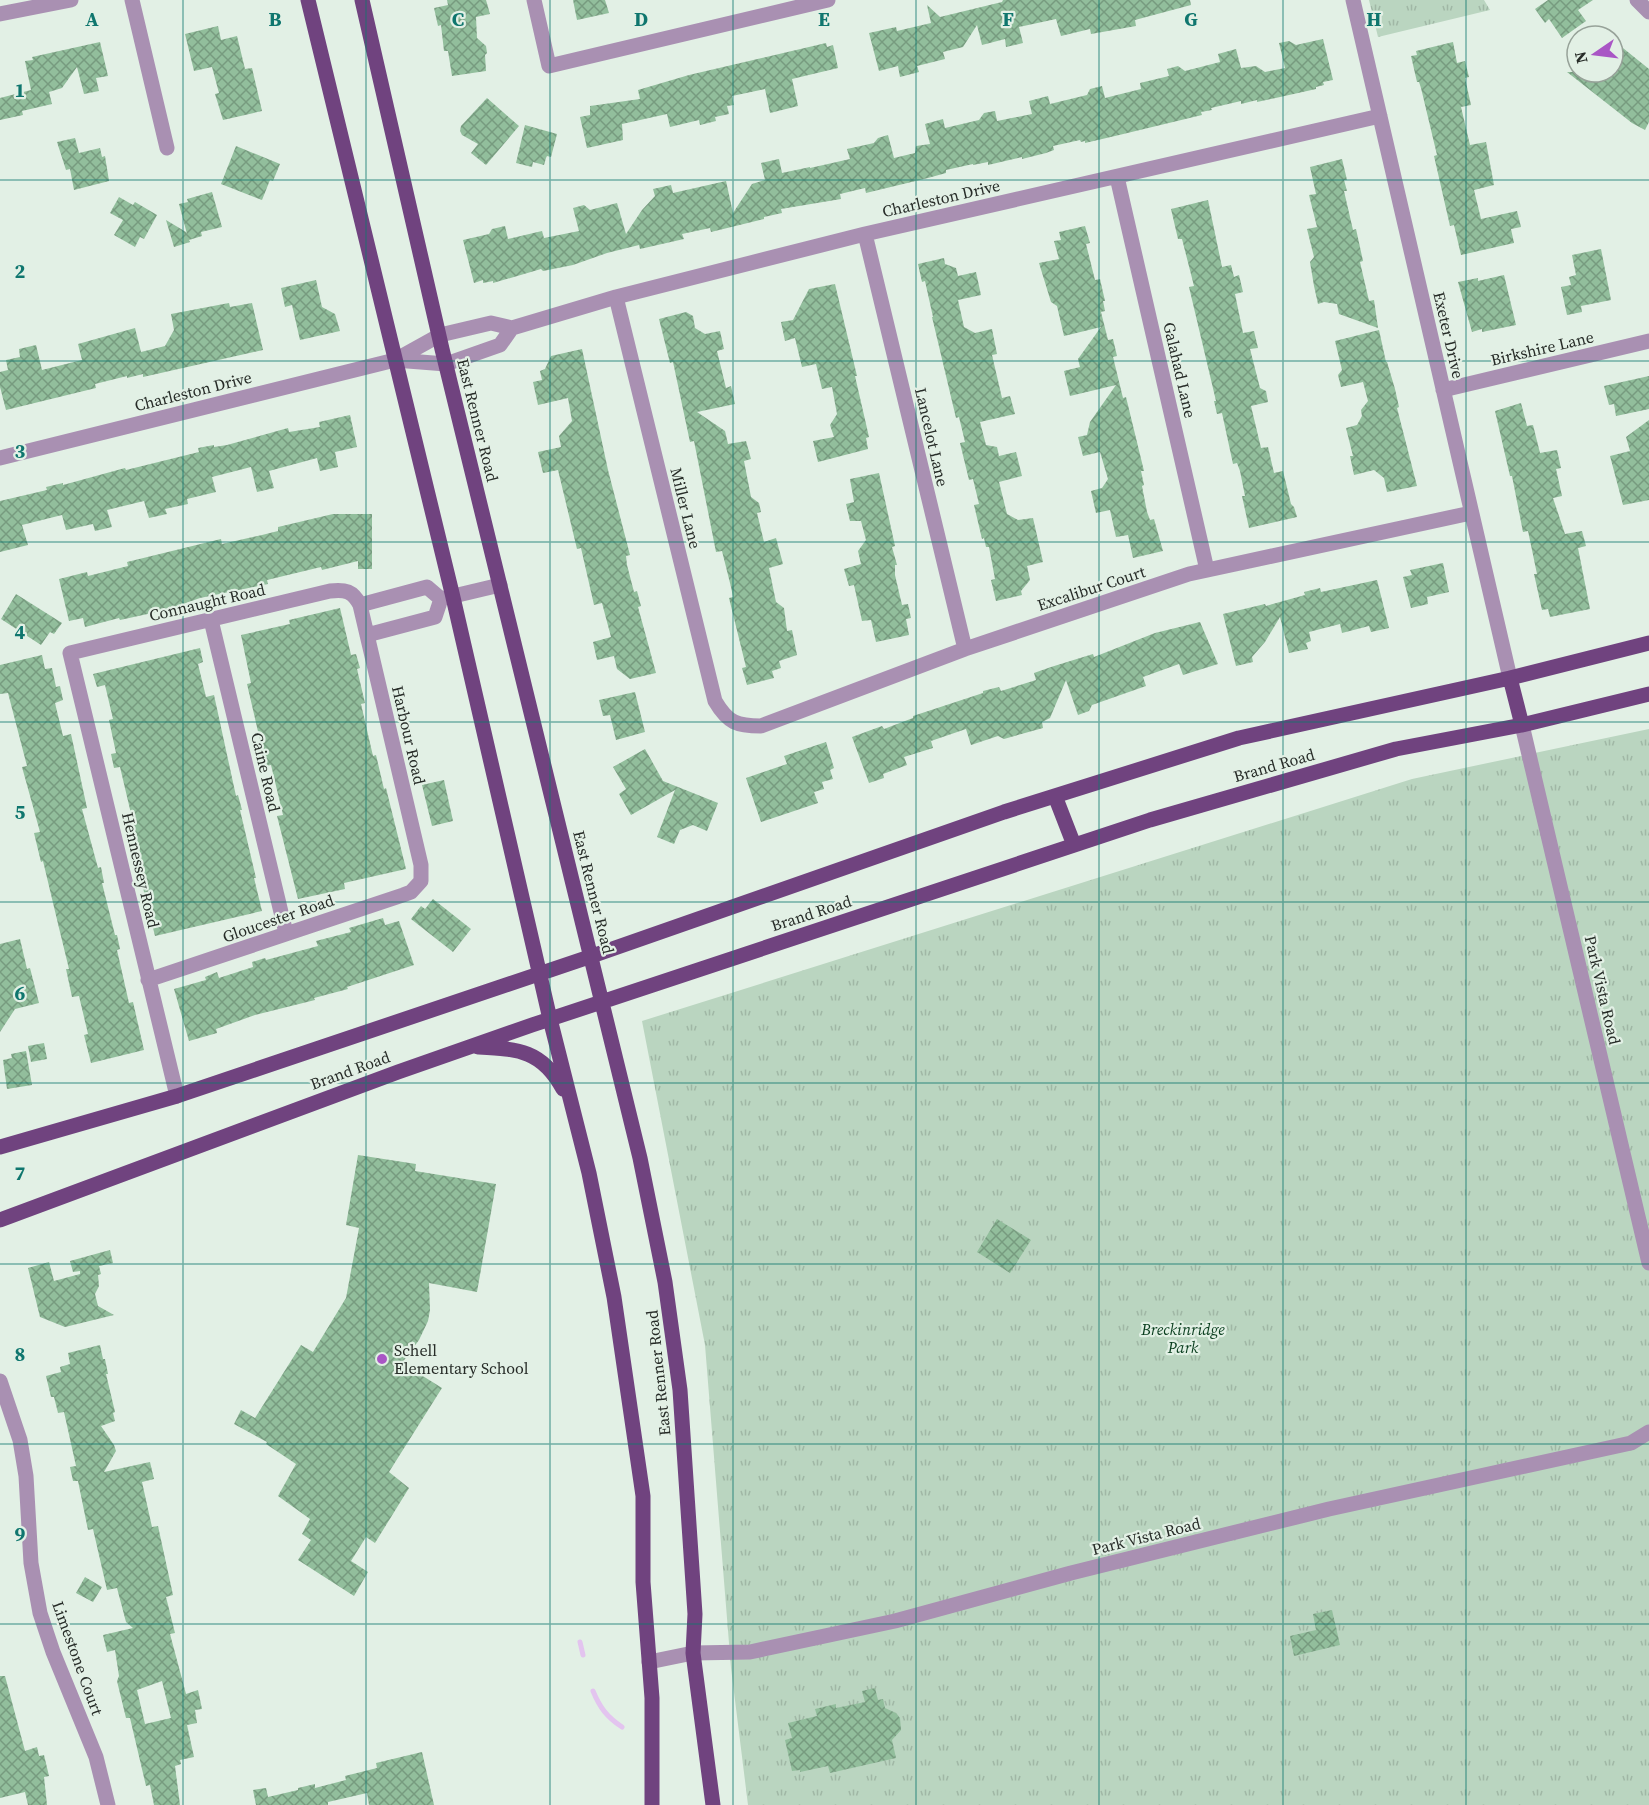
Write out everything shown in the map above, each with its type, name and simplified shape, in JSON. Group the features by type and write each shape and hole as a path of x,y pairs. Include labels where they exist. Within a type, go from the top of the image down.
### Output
{"main road":[{"name":"East Renner Road","path":"308,0 395,360 447,598 589,1173 614,1297 643,1496 643,1582 652,1698 652,1805"},
{"name":"East Renner Road","path":"362,0 446,364 640,1158 665,1282 677,1368 694,1614 693,1653 713,1805"},
{"name":"Brand Road","path":"0,1147 177,1096 540,974 1055,796 1239,738 1510,678 1649,644"},
{"path":"1510,678 1522,725"},
{"name":"Brand Road","path":"0,1220 469,1047 1074,845 1234,794 1396,749 1522,725 1649,694"},
{"path":"1055,796 1074,845"},
{"path":"469,1047 512,1048 532,1054 556,1076 572,1106"}],"street":[{"path":"0,14 71,0"},
{"path":"132,0 167,148"},
{"path":"534,0 549,66 804,3 828,0"},
{"name":"Exeter Drive","path":"1353,0 1510,678"},
{"path":"1636,0 1649,12"},
{"name":"Charleston Drive","path":"0,458 395,360 440,335 491,323 512,328 616,297 865,234 1380,116"},
{"name":"Galahad Lane","path":"1117,177 1207,570"},
{"name":"Lancelot Lane","path":"865,234 965,649"},
{"name":"Miller Lane","path":"616,297 715,701 721,712 732,722"},
{"name":"Charleston Drive","path":"395,360 446,364 500,345 512,328"},
{"name":"Birkshire Lane","path":"1443,390 1649,341"},
{"name":"Excalibur Court","path":"732,722 744,726 761,726 965,649 1178,578 1471,513"},
{"path":"367,635 435,617 447,598 500,585"},
{"name":"Connaught Road","path":"70,653 330,591 346,590 356,599 427,587 447,598"},
{"name":"Harbour Road","path":"356,599 367,635 423,874 417,887"},
{"name":"Caine Road","path":"211,620 286,933"},
{"name":"Hennessey Road","path":"70,653 177,1096"},
{"name":"Park Vista Road","path":"1522,725 1649,1263"},
{"name":"Gloucester Road","path":"148,981 403,895 417,887"},
{"name":"Limestone Court","path":"0,1382 20,1440 26,1476 31,1563 40,1613 53,1652 96,1757 108,1805"},
{"name":"Park Vista Road","path":"649,1662 693,1653 750,1652 895,1621 1071,1573 1329,1509 1631,1443 1649,1432"}],"green space":[{"path":"1369,0 1484,0 1490,10 1378,37"},
{"name":"Breckinridge Park","path":"1649,729 1649,1805 748,1805 731,1668 705,1345 642,1021 1412,779"}],"building":[{"path":"447,0 486,0 490,14 476,17 477,38 486,46 486,71 452,76 448,51 444,51 441,25 438,26 434,8 448,5"},
{"path":"573,0 605,0 609,13 577,20"},
{"path":"1003,0 1190,0 1191,5 1135,20 1136,26 1091,34 1090,29 1061,36 1056,19 1019,27 1023,43 1006,47 1005,39 982,45 977,25 963,47 943,52 945,59 917,66 919,72 900,77 898,66 879,71 869,33 896,27 897,31 931,23 927,5 940,17"},
{"path":"1548,0 1593,0 1578,10 1586,21 1582,24 1565,24 1565,36 1562,38 1549,19 1545,23 1535,9"},
{"path":"218,26 221,40 237,36 245,69 252,68 262,111 223,120 215,94 219,93 212,67 194,71 185,34"},
{"path":"1323,39 1333,80 1323,82 1324,85 1316,89 1257,102 1257,100 1241,104 1241,101 1211,108 1212,110 1201,112 1202,115 1115,136 1085,143 1080,140 1053,146 1054,150 1022,159 1022,157 988,165 988,162 973,164 866,193 865,188 840,194 841,199 781,209 782,213 764,217 764,219 711,232 710,228 682,234 684,239 640,249 639,245 573,265 543,271 541,269 493,283 493,281 483,283 483,280 474,283 463,240 489,234 492,229 505,226 508,239 542,231 544,238 579,231 573,208 584,205 590,210 617,203 626,234 642,210 655,196 653,189 671,185 673,193 726,181 733,213 752,184 765,180 761,163 779,159 782,173 810,168 850,159 847,149 874,143 878,138 888,135 894,158 915,153 916,146 930,144 925,124 943,119 945,128 979,120 984,113 995,111 997,121 1032,114 1029,101 1048,96 1050,104 1087,95 1090,89 1102,86 1105,98 1141,89 1140,83 1169,76 1167,69 1178,66 1185,71 1220,62 1218,54 1236,49 1241,68 1256,66 1265,72 1285,68 1279,43 1289,41 1296,45"},
{"path":"100,42 108,76 96,78 99,91 84,94 77,67 62,88 49,92 52,104 22,111 23,115 0,120 0,98 31,90 25,61 33,60 32,57"},
{"path":"1453,42 1457,63 1465,61 1469,77 1465,78 1471,105 1461,107 1470,145 1486,142 1494,185 1474,190 1481,219 1517,211 1521,227 1511,229 1514,243 1461,255 1454,225 1450,226 1434,156 1437,155 1411,56 1417,55 1416,51"},
{"path":"826,43 827,47 833,45 838,68 792,79 798,106 770,113 765,89 732,96 734,105 727,106 729,114 715,117 716,121 700,125 699,120 670,127 667,114 622,124 623,140 587,148 580,117 590,115 590,106 640,99 638,90 689,75"},
{"path":"1625,50 1649,69 1649,122 1645,130 1632,123 1582,84 1625,84"},
{"path":"487,98 519,126 486,165 471,153 478,144 462,135 460,131 461,126"},
{"path":"525,125 557,134 551,157 547,156 544,165 533,162 532,167 516,163"},
{"path":"75,138 79,153 100,148 102,157 105,156 109,181 74,190 70,169 66,170 57,142"},
{"path":"236,146 280,164 262,200 221,184"},
{"path":"1342,159 1347,180 1344,180 1347,191 1344,191 1353,230 1356,229 1363,261 1360,262 1369,301 1374,300 1378,328 1339,314 1337,304 1324,302 1318,304 1314,286 1310,262 1314,257 1307,229 1317,227 1309,195 1316,194 1310,167"},
{"path":"212,192 222,227 201,232 202,236 174,247 166,220 187,234 179,204 188,202 187,199"},
{"path":"119,197 133,205 135,202 157,215 144,239 140,237 135,247 114,235 123,220 110,213"},
{"path":"1208,200 1222,267 1231,265 1234,277 1239,275 1243,292 1235,294 1243,333 1254,331 1258,348 1250,349 1260,388 1266,391 1268,402 1251,406 1261,448 1268,447 1274,473 1283,471 1291,504 1297,517 1249,528 1242,496 1245,496 1240,471 1237,463 1233,464 1222,413 1217,414 1214,401 1216,401 1189,287 1194,286 1182,239 1178,239 1171,209"},
{"path":"1085,226 1090,243 1086,244 1095,280 1100,279 1105,301 1103,301 1105,311 1101,312 1108,340 1113,339 1117,356 1113,357 1123,398 1126,397 1144,471 1141,471 1144,485 1142,486 1147,512 1150,520 1154,519 1163,551 1133,558 1128,535 1116,537 1110,510 1096,513 1091,491 1102,488 1108,479 1100,452 1083,456 1078,437 1087,435 1090,422 1116,385 1070,396 1064,371 1080,367 1078,359 1101,327 1064,336 1057,306 1051,302 1039,263 1059,259 1054,241 1061,240 1059,232"},
{"path":"1601,249 1611,300 1581,306 1582,312 1567,315 1561,287 1571,285 1569,277 1576,275 1572,255"},
{"path":"944,258 945,264 956,268 958,276 976,272 981,295 958,300 964,327 975,333 992,329 997,354 992,355 1002,398 1010,396 1015,414 980,422 986,445 997,447 999,456 1016,452 1022,476 999,482 1007,514 1018,520 1033,518 1043,562 1027,566 1030,580 1021,591 1022,595 996,601 991,580 995,579 989,547 986,547 984,538 982,539 974,505 979,504 973,479 969,480 960,443 965,442 959,417 956,418 925,281 922,282 918,264"},
{"path":"1504,275 1516,325 1472,332 1458,282 1478,278 1478,281"},
{"path":"316,280 322,307 335,314 340,331 300,340 292,305 285,307 281,288"},
{"path":"835,284 857,376 855,376 869,437 866,438 868,449 818,462 813,441 834,437 830,425 837,414 832,387 822,389 816,364 802,367 795,338 785,341 781,322 793,320 809,289"},
{"path":"229,303 230,307 252,303 263,350 143,377 143,374 127,378 127,376 95,384 96,388 6,410 0,387 0,372 8,370 6,360 20,357 19,349 36,345 42,370 82,360 78,344 135,328 141,352 165,346 174,330 171,314"},
{"path":"686,312 693,316 695,328 705,334 720,331 724,349 717,351 726,388 731,386 735,404 697,412 725,431 728,444 746,441 751,459 744,461 751,497 759,503 761,512 757,513 764,542 776,538 783,564 769,568 776,602 784,608 787,631 792,630 797,655 779,661 781,668 772,671 774,678 747,685 742,668 746,667 729,598 733,597 731,587 722,551 716,552 694,441 690,442 673,362 670,363 659,319"},
{"path":"1379,330 1417,486 1387,492 1384,478 1374,470 1354,475 1350,456 1353,456 1346,428 1357,425 1362,416 1361,410 1368,401 1363,382 1341,387 1338,375 1342,370 1335,341"},
{"path":"582,349 608,470 630,555 626,556 627,565 634,592 637,591 641,606 638,607 656,673 630,679 617,669 614,656 597,660 593,642 611,637 602,603 594,605 581,548 577,549 558,470 543,473 538,452 561,447 559,436 572,421 568,398 538,405 533,382 542,380 540,371 545,369 551,356"},
{"path":"1649,376 1649,409 1616,416 1614,404 1609,405 1604,386"},
{"path":"1521,403 1527,426 1533,425 1540,453 1557,450 1561,468 1556,469 1562,496 1553,498 1565,534 1582,531 1586,546 1578,548 1590,609 1550,617 1548,609 1542,610 1528,531 1523,532 1512,476 1510,476 1495,411"},
{"path":"350,415 357,447 335,452 338,467 320,471 317,458 269,471 274,488 257,492 251,467 212,477 216,492 187,499 188,504 165,509 167,514 149,518 144,501 107,510 112,527 95,531 93,524 66,530 62,515 22,525 28,545 0,552 0,501 47,490 46,487 63,483 63,485 125,468 126,470 199,452 198,448 227,445 288,428 289,432 320,427 319,422"},
{"path":"1649,420 1649,500 1623,505 1610,456 1630,451 1626,437"},
{"path":"879,473 895,546 892,547 897,565 895,565 895,575 902,605 908,604 911,618 906,619 909,635 876,642 871,620 862,621 854,585 849,586 844,569 861,564 858,551 866,540 861,521 850,521 846,504 854,502 850,479"},
{"path":"333,514 372,514 372,569 358,569 358,561 322,570 321,567 267,580 268,584 200,598 166,610 120,620 119,618 85,627 83,618 69,621 59,579 87,572 88,576 128,566 127,562 221,539 222,544 262,535 278,531 278,527"},
{"path":"1443,563 1449,592 1427,597 1428,604 1411,608 1403,577 1412,575 1410,570"},
{"path":"1377,580 1389,628 1371,632 1369,626 1342,633 1340,624 1309,632 1311,641 1306,643 1308,649 1289,653 1280,617 1265,642 1252,657 1253,662 1236,666 1223,614 1265,604 1266,606 1305,595 1304,592 1320,588 1321,592"},
{"path":"16,594 62,623 54,634 50,632 41,645 1,619"},
{"path":"340,608 351,655 356,654 360,668 357,669 365,703 361,704 373,756 376,755 384,789 386,788 406,869 344,883 345,889 298,899 277,816 283,815 271,765 266,766 247,684 251,683 241,635 290,624 289,620"},
{"path":"1200,622 1218,664 1183,675 1179,664 1143,677 1146,686 1092,705 1089,711 1078,715 1066,680 1050,718 1042,722 1043,728 1004,739 998,736 971,745 966,729 931,741 933,748 904,757 907,765 883,774 884,778 869,783 852,737 882,726 884,729 913,718 913,716 983,693 983,691 999,687 1001,691 1036,680 1034,673 1051,667 1093,654 1094,657 1155,633"},
{"path":"200,648 203,662 198,664 206,697 214,695 236,796 238,795 242,810 240,810 262,911 155,936 143,888 146,887 139,856 141,856 120,767 114,768 111,754 116,753 109,720 113,719 105,685 97,687 93,674"},
{"path":"42,655 45,669 52,668 56,687 60,686 63,700 55,703 63,736 71,734 87,808 82,809 98,868 101,867 104,883 102,883 115,935 117,935 120,949 117,950 129,1003 133,1002 144,1050 91,1063 84,1035 88,1034 79,996 72,997 66,969 69,969 34,833 40,832 22,767 27,766 8,693 0,694 0,665"},
{"path":"635,692 645,732 616,740 610,715 603,716 599,700"},
{"path":"826,742 834,768 830,770 833,779 822,782 824,789 814,792 818,803 761,822 746,778 787,764 784,756"},
{"path":"645,749 663,781 718,803 707,831 693,825 680,830 674,844 657,837 675,790 631,815 619,794 626,789 613,767"},
{"path":"444,780 453,821 432,826 422,785"},
{"path":"433,899 471,929 453,952 411,919 421,906 425,909"},
{"path":"383,918 385,925 399,921 414,965 347,987 348,989 314,998 315,1000 255,1015 216,1029 217,1033 189,1041 174,989 206,980 205,977 217,972 219,978 253,967 252,962 318,946 316,941 351,932 349,928"},
{"path":"20,939 27,969 30,968 39,1003 15,1009 0,1032 0,944"},
{"path":"44,1043 47,1059 31,1062 28,1046"},
{"path":"26,1051 32,1085 7,1089 3,1060 12,1058 11,1054"},
{"path":"358,1155 416,1164 415,1171 496,1184 477,1292 429,1283 428,1321 419,1340 402,1363 442,1388 389,1472 409,1488 375,1543 366,1537 351,1561 368,1572 354,1596 298,1560 311,1540 302,1534 310,1519 278,1496 296,1464 266,1444 267,1442 234,1424 241,1410 255,1418 301,1345 313,1352 346,1298 359,1228 346,1225"},
{"path":"997,1219 1031,1240 1010,1273 977,1252"},
{"path":"110,1250 113,1263 99,1266 101,1274 98,1275 99,1286 95,1294 98,1306 114,1315 65,1327 40,1317 28,1268 49,1262 54,1281 80,1274 80,1271 73,1272 70,1261"},
{"path":"100,1345 103,1359 105,1359 115,1421 101,1426 116,1451 104,1472 150,1462 154,1479 142,1482 152,1527 158,1526 173,1595 166,1597 175,1633 170,1634 186,1694 198,1690 202,1709 195,1710 197,1723 187,1725 194,1757 180,1760 181,1764 175,1766 180,1805 154,1805 150,1785 146,1786 130,1718 126,1718 117,1681 119,1676 115,1650 107,1652 103,1635 133,1628 126,1622 117,1588 107,1590 93,1529 88,1530 78,1481 73,1481 70,1467 76,1466 64,1412 58,1413 46,1376 61,1372 60,1367 70,1364 68,1353","holes":["162,1681 171,1718 145,1724 137,1690"]},
{"path":"85,1577 102,1587 93,1602 76,1593"},
{"path":"1332,1610 1340,1645 1294,1656 1290,1636 1316,1630 1313,1614"},
{"path":"0,1676 5,1676 25,1751 37,1747 39,1756 44,1755 49,1776 44,1777 47,1805 28,1805 25,1792 0,1798"},
{"path":"875,1688 878,1700 883,1699 885,1708 896,1713 900,1718 901,1730 892,1740 896,1758 830,1773 828,1766 800,1772 800,1770 792,1771 785,1740 792,1738 788,1723 817,1716 815,1709 836,1704 836,1708 865,1702 862,1691"},
{"path":"422,1752 434,1805 369,1805 367,1793 328,1802 328,1805 256,1805 253,1790 266,1788 268,1797 315,1784 315,1788 346,1780 345,1776 377,1768 376,1763"}],"waterway":[{"path":"580,1642 583,1655"},
{"path":"593,1691 604,1712 622,1727"}],"place":[{"name":"Schell Elementary School","path":"382,1359"}]}
